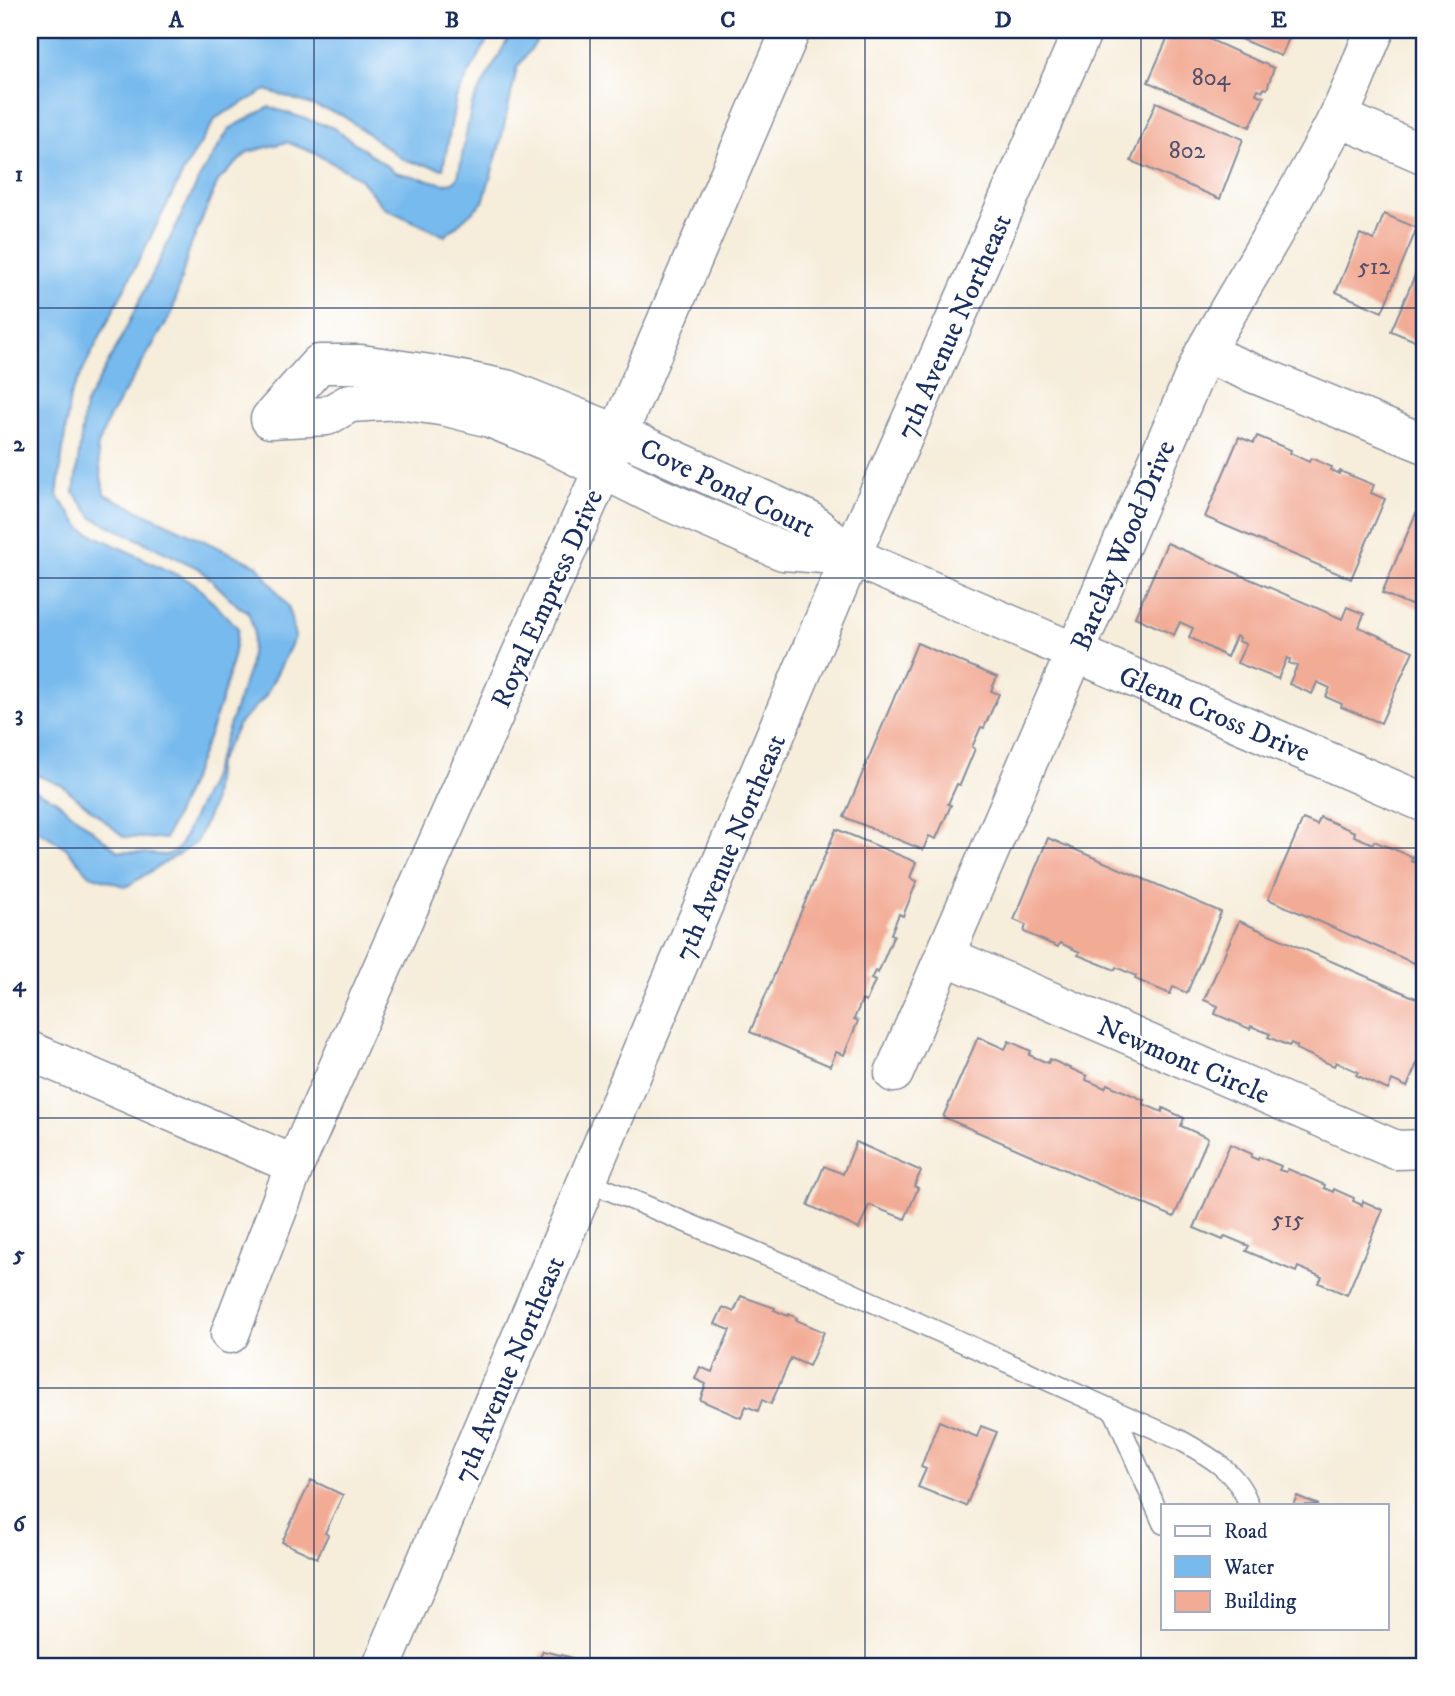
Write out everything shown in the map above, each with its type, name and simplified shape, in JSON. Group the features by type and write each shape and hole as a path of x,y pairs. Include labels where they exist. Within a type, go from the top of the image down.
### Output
{"street":[{"name":"Royal Empress Drive","path":"230,1334 295,1165 602,471 791,30"},
{"name":"7th Avenue Northeast","path":"382,1666 852,556 1083,30"},
{"name":"Barclay Wood Drive","path":"894,1073 1204,353 1338,117 1375,30"},
{"path":"1338,117 1425,155"},
{"path":"1204,353 1425,444"},
{"name":"Cove Pond Court","path":"318,364 361,365 437,375 506,389 618,434 808,520 852,556 783,551 602,471 546,441 490,418 447,407 398,400 349,403 327,416 270,419 318,364"},
{"name":"Glenn Cross Drive","path":"852,556 1425,803"},
{"name":"Newmont Circle","path":"946,956 1396,1150 1425,1149"},
{"path":"30,1051 295,1165"}],"lane":[{"path":"587,1181 821,1279 1180,1440 1219,1464 1234,1477 1245,1492 1249,1504"},
{"path":"1114,1411 1161,1519"}],"water":[{"path":"30,30 493,30 456,98 443,169 404,160 342,115 266,90 216,118 186,167 70,396 57,496 83,530 194,583 238,628 227,682 218,709 199,762 165,839 124,837 63,786 30,772"},
{"path":"513,30 545,30 517,68 499,148 483,202 445,236 384,208 359,178 314,153 287,142 248,152 218,181 189,250 172,313 109,418 97,448 104,494 258,566 289,608 295,637 265,697 239,724 217,764 212,806 196,843 126,887 90,875 66,848 30,825 30,788 54,799 118,851 165,855 175,852 210,781 249,669 254,631 248,611 239,607 200,569 93,518 74,493 85,405 119,343 201,175 229,129 269,107 334,128 395,172 445,184 455,181 472,104"}],"building":[{"path":"1171,30 1188,30 1274,68 1267,89 1258,89 1256,94 1264,97 1250,127 1148,82"},
{"path":"1219,30 1282,30 1281,32 1290,36 1281,56"},
{"path":"1425,57 1425,78 1417,75"},
{"path":"1156,102 1243,139 1220,199 1131,161"},
{"path":"1384,214 1417,228 1382,312 1336,292 1360,234 1374,240"},
{"path":"1425,252 1425,345 1391,331"},
{"path":"1257,436 1291,450 1290,453 1309,462 1311,458 1332,467 1331,470 1339,474 1340,471 1374,485 1371,493 1385,499 1351,579 1205,517 1239,437 1254,443"},
{"path":"1416,513 1425,516 1425,611 1382,593"},
{"path":"1167,543 1342,619 1347,607 1364,614 1359,627 1413,651 1381,723 1341,707 1342,704 1326,697 1330,688 1317,682 1312,694 1289,684 1297,666 1289,663 1290,659 1287,658 1278,679 1237,663 1246,644 1238,641 1240,638 1236,636 1227,657 1189,637 1193,628 1180,622 1174,635 1135,617"},
{"path":"917,643 997,677 991,691 999,694 972,747 975,749 960,785 957,784 948,804 951,805 936,839 929,836 923,850 844,817"},
{"path":"1320,817 1355,832 1354,836 1413,857 1411,861 1425,863 1425,968 1268,899 1303,819 1317,825"},
{"path":"836,829 916,862 910,878 917,881 903,916 899,914 891,934 894,935 878,973 875,971 871,979 875,981 866,1002 862,1000 854,1019 858,1021 844,1055 836,1052 830,1066 750,1032"},
{"path":"1048,838 1221,912 1187,993 1173,987 1170,994 1135,979 1136,976 1116,967 1115,970 1078,955 1080,952 1060,943 1058,947 1024,932 1026,925 1014,920"},
{"path":"1239,921 1425,1002 1425,1045 1407,1087 1392,1080 1388,1090 1336,1062 1334,1066 1296,1049 1297,1046 1291,1043 1289,1046 1268,1037 1270,1034 1251,1026 1250,1029 1215,1014 1218,1006 1204,1000"},
{"path":"978,1037 1005,1049 1009,1041 1031,1051 1029,1055 1048,1063 1050,1059 1087,1076 1086,1080 1105,1088 1107,1084 1144,1100 1143,1104 1162,1112 1163,1108 1184,1118 1181,1126 1208,1138 1174,1217 943,1117"},
{"path":"856,1142 921,1171 914,1186 918,1188 905,1219 869,1205 859,1229 808,1205 824,1166 843,1174"},
{"path":"1230,1144 1252,1154 1251,1157 1258,1160 1259,1157 1281,1166 1279,1170 1286,1172 1288,1169 1325,1185 1324,1188 1333,1192 1334,1189 1354,1198 1353,1201 1362,1205 1363,1201 1383,1210 1347,1295 1319,1283 1322,1277 1298,1267 1296,1272 1246,1251 1249,1246 1225,1236 1223,1240 1194,1228"},
{"path":"741,1296 775,1308 774,1310 788,1316 789,1314 797,1318 796,1320 824,1332 809,1366 791,1358 771,1404 762,1400 758,1411 746,1406 741,1418 700,1400 706,1384 695,1379 700,1367 712,1372 730,1330 715,1324 723,1307 734,1312"},
{"path":"939,1421 977,1437 981,1426 997,1432 966,1506 918,1487 926,1469 921,1467"},
{"path":"311,1480 343,1495 325,1533 328,1535 317,1558 282,1542"},
{"path":"1297,1496 1317,1504 1293,1504"},
{"path":"543,1651 569,1657 585,1666 536,1666"}]}
